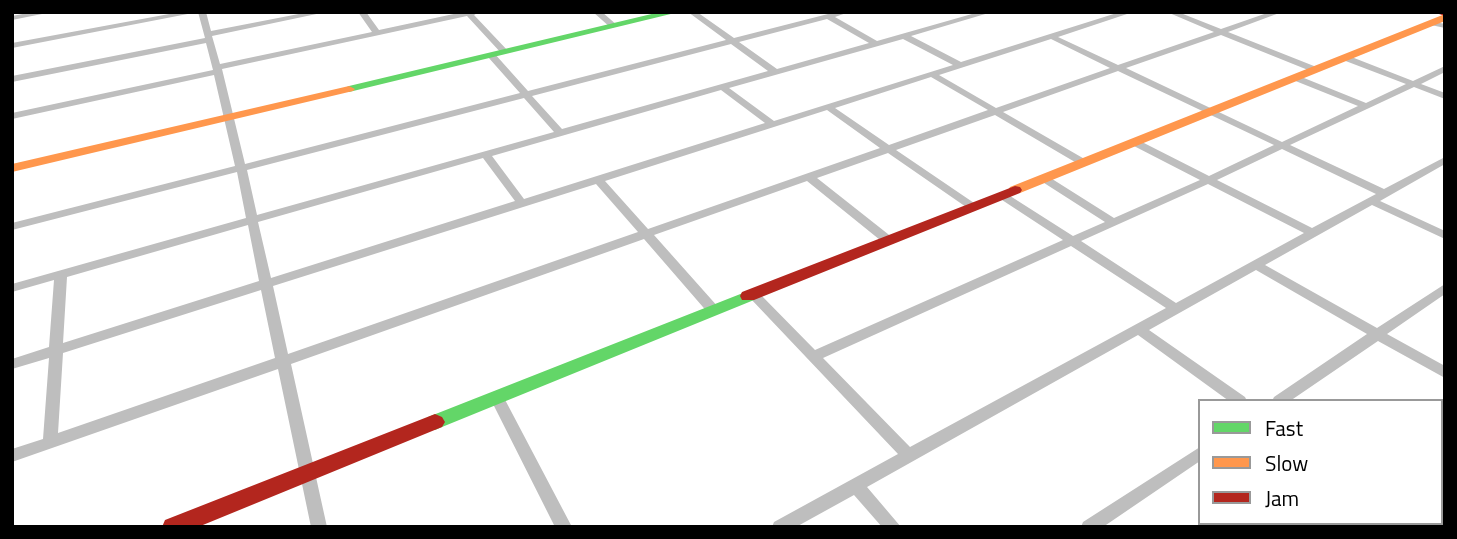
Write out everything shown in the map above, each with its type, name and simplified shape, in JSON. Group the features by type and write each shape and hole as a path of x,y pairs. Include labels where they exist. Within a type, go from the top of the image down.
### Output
{"street":[{"path":"12,18 48,12"},
{"path":"12,46 194,12"},
{"path":"202,12 230,117 319,527"},
{"path":"12,79 322,12"},
{"path":"362,12 377,33"},
{"path":"597,12 614,26"},
{"path":"12,168 674,12"},
{"path":"692,12 775,72"},
{"path":"12,228 732,41 826,14 845,12"},
{"path":"12,288 988,12"},
{"path":"12,364 1129,12"},
{"path":"1171,12 1316,70"},
{"path":"12,456 1278,12"},
{"path":"12,116 470,13 527,94 561,134"},
{"path":"826,14 876,44"},
{"path":"173,527 1442,18"},
{"path":"904,36 960,65"},
{"path":"1052,37 1383,193"},
{"path":"1346,58 1445,96"},
{"path":"813,357 1112,221 1209,180 1279,144 1445,69"},
{"path":"932,74 1084,163"},
{"path":"1296,78 1364,105"},
{"path":"723,88 772,124"},
{"path":"828,107 974,207"},
{"path":"1136,143 1311,232"},
{"path":"486,155 522,203"},
{"path":"780,527 1445,160"},
{"path":"809,177 889,241"},
{"path":"598,179 714,311"},
{"path":"1045,179 1112,221"},
{"path":"1003,196 1068,241 1176,309"},
{"path":"1370,200 1445,236"},
{"path":"1256,265 1445,373"},
{"path":"50,443 61,274"},
{"path":"1282,399 1445,288"},
{"path":"754,295 908,455"},
{"path":"1140,330 1237,399"},
{"path":"496,398 564,527"},
{"path":"1089,527 1198,454"},
{"path":"856,486 893,527"}],"traffic: fast":[{"path":"349,89 674,12"},
{"path":"435,422 748,296"}],"traffic: slow":[{"path":"1015,190 1445,17"},
{"path":"12,168 349,89"}],"traffic: jam":[{"path":"748,296 1015,190"},
{"path":"173,527 435,422"}]}
